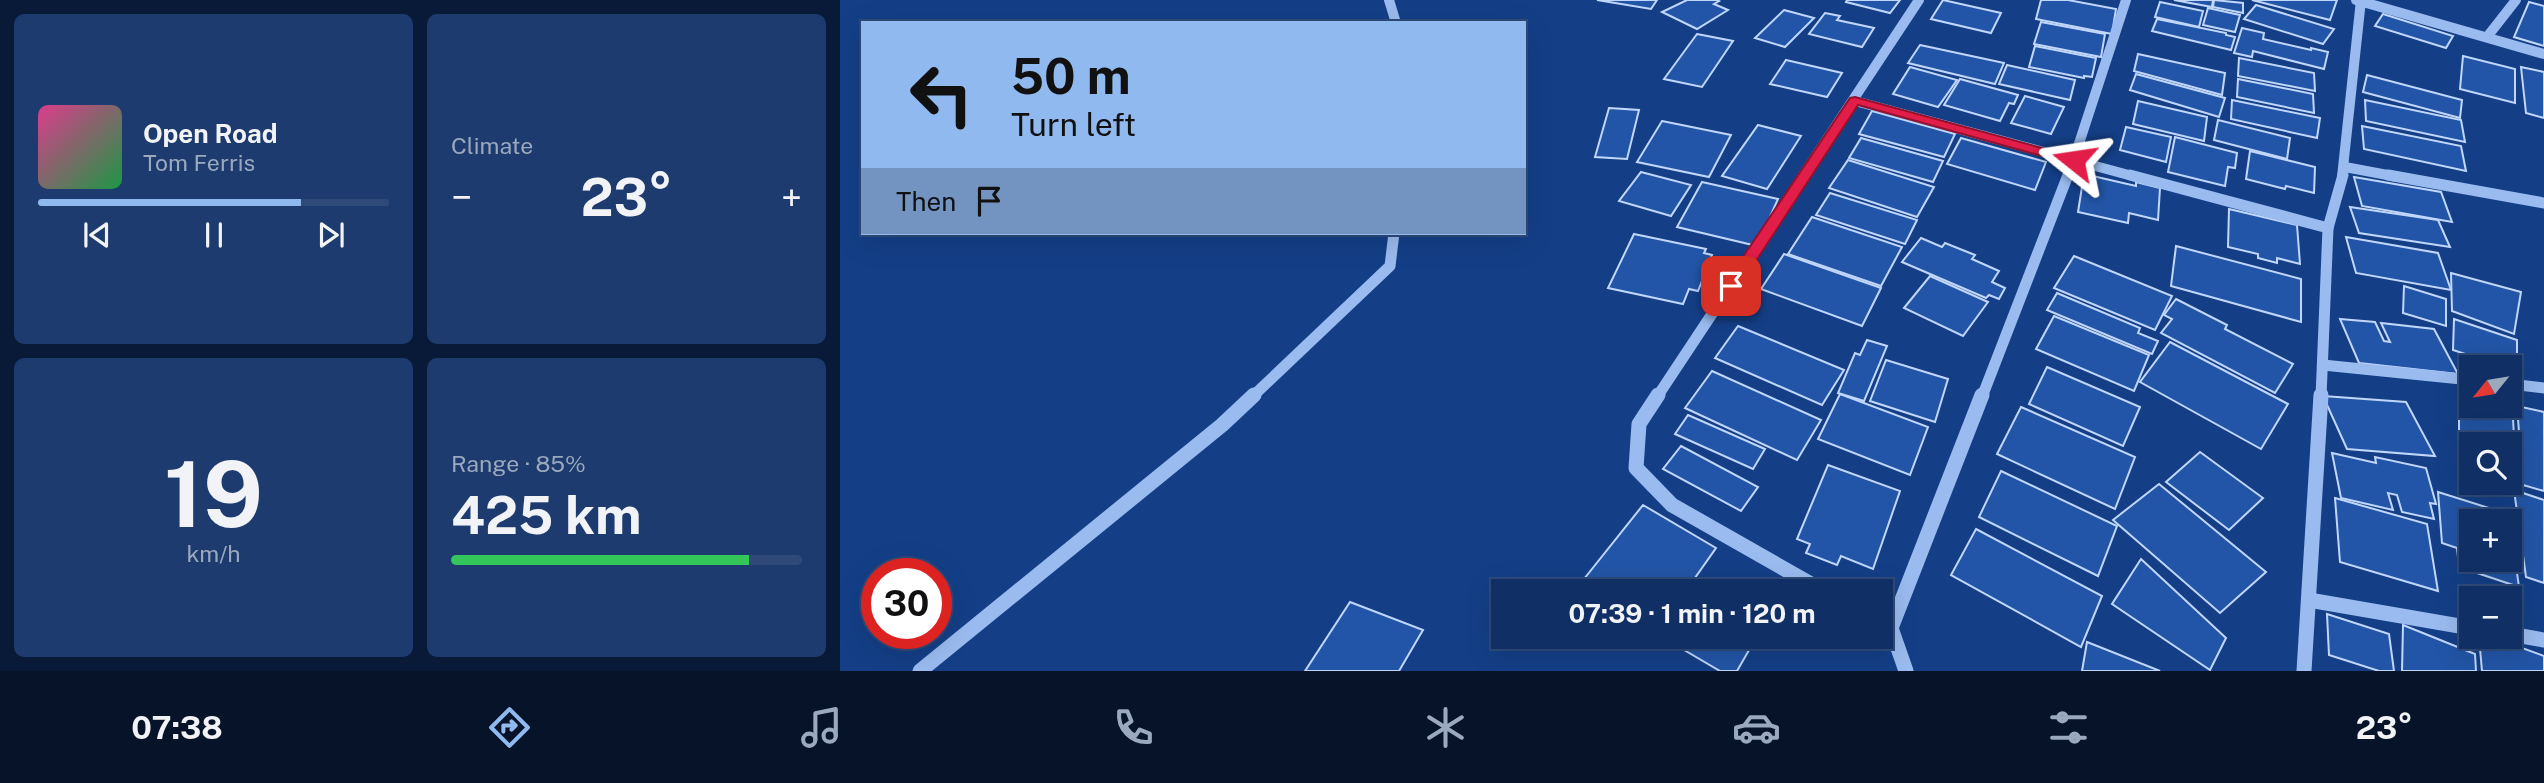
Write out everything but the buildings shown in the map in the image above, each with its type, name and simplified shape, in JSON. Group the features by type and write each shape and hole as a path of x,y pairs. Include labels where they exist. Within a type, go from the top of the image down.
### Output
{"street":[{"path":"1388,0 1395,21"},
{"path":"1802,579 1672,505 1636,468 1639,424 1855,101 1919,0"},
{"path":"1893,609 2074,160 2126,0"},
{"path":"2487,37 2516,0"},
{"path":"2304,671 2323,365 2328,228 2345,167 2359,1 2544,54"},
{"path":"1855,101 2328,228"},
{"path":"2345,167 2544,203"},
{"path":"920,671 1222,425 1390,266 1394,235"},
{"path":"2323,365 2459,379"},
{"path":"2522,385 2544,387"},
{"path":"2309,600 2459,626"},
{"path":"2522,636 2544,640"},
{"path":"1893,642 1906,671"}],"route":[{"path":"1731,286 1855,101 2074,160"}]}
